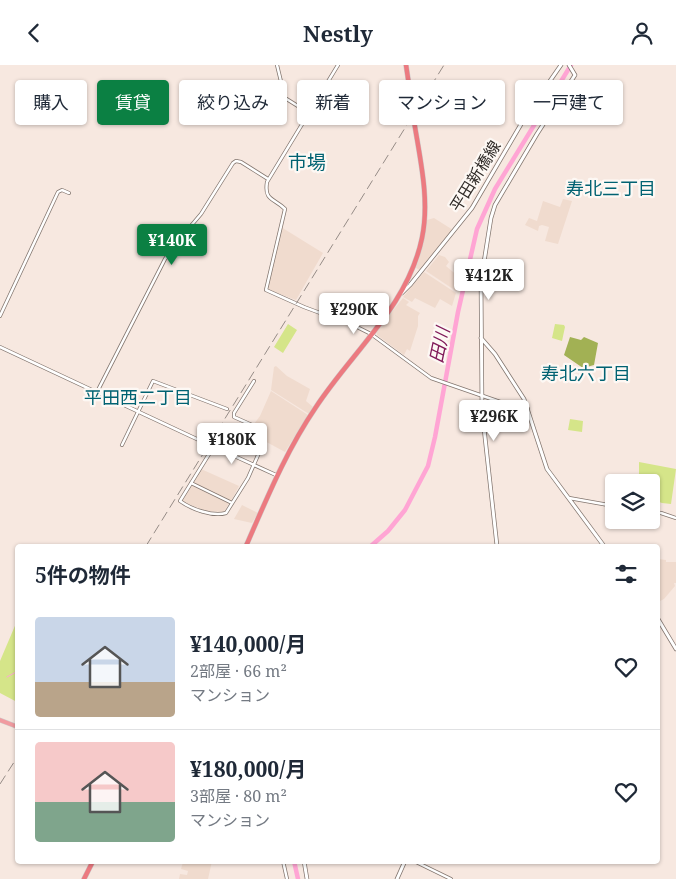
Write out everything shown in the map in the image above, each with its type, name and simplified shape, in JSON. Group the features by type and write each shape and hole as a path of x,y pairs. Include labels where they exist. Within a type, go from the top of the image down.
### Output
{"highway":[{"path":"247,544 276,475 297,437 316,407 401,293 418,252 425,218 424,191 406,65"},
{"path":"84,879 92,864"}],"main road":[{"name":"平田新橋線","path":"401,293 410,285 472,208 527,115 562,65"},
{"path":"496,544 482,396 480,287 493,213 519,164 576,75 569,65"},
{"path":"481,337 485,340 521,394 528,409 546,469 602,544"},
{"path":"660,622 676,649"},
{"path":"0,720 15,726"},
{"path":"304,864 307,879"},
{"path":"397,879 404,864"}],"street":[{"path":"277,65 285,97 297,105"},
{"path":"329,80 338,65"},
{"path":"302,125 268,179 267,196 285,209 266,290 371,334 396,351 425,375 440,382 506,404 528,409"},
{"path":"97,392 165,259 201,214 233,163 236,161 240,162 268,179"},
{"path":"0,316 58,191 62,190 69,193"},
{"path":"0,347 276,475"},
{"path":"122,445 153,381 227,409"},
{"path":"245,434 260,441 263,445 248,478 224,514 205,512 180,501 211,451 221,445 233,450 245,434 252,425 234,417 234,413 254,381"},
{"path":"191,483 232,503"},
{"path":"567,497 605,504"},
{"path":"660,513 676,518"},
{"path":"284,864 287,879"},
{"path":"420,864 451,879"}],"shaded area":[{"path":"563,199 572,201 558,244 545,241 549,227 539,226 538,231 525,225 529,218 537,221 543,201 560,207"},
{"path":"434,218 453,230 420,270 416,268 423,245 427,220"},
{"path":"281,227 323,253 296,300 269,290 267,286"},
{"path":"439,255 445,257 449,262 446,266 459,277 456,291 426,271"},
{"path":"424,272 456,293 452,306 440,299 435,308 415,298 412,302 403,297"},
{"path":"403,298 409,302 406,305 420,313 410,351 407,349 404,355 377,335 376,331"},
{"path":"276,366 287,376 310,389 306,401 313,407 309,414 271,390 274,367"},
{"path":"271,391 308,415 285,452 248,432 260,416"},
{"path":"201,469 239,486 231,501 193,483"},
{"path":"191,485 229,503 224,512 206,511 181,501"},
{"path":"242,505 258,513 252,523 234,519"},
{"path":"660,559 666,560 666,562 676,562 676,583 674,583 675,586 660,601"},
{"path":"182,864 211,864 208,879 179,879 180,874 187,875 188,871 181,869"}],"green space":[{"path":"288,324 297,330 283,353 274,347"},
{"path":"555,324 564,325 565,327 562,341 552,338"},
{"path":"570,337 581,340 584,337 598,343 594,365 583,368 564,355"},
{"path":"570,419 583,421 582,432 568,430"},
{"path":"639,462 676,469 671,504 660,502 660,474 639,474"},
{"path":"15,626 15,701 0,693 0,661"}],"waterway":[{"name":"田川","path":"373,544 388,531 405,510 428,466 458,312 477,229 495,189 571,65"},
{"path":"7,677 15,673"},
{"name":"田川","path":"295,864 298,879"}],"railway":[{"path":"147,544 444,65"},
{"path":"0,784 15,761"}],"district":[{"name":"市場","path":"307,162"},
{"name":"寿北三丁目","path":"611,188"},
{"name":"寿北六丁目","path":"586,373"},
{"name":"平田西二丁目","path":"138,397"}]}
